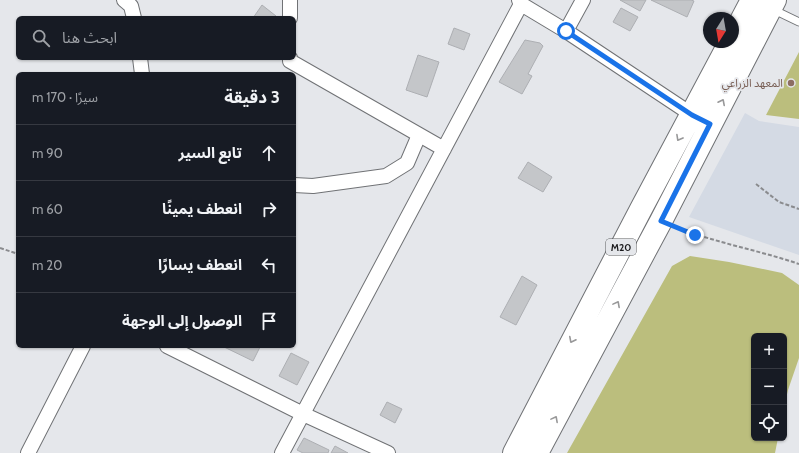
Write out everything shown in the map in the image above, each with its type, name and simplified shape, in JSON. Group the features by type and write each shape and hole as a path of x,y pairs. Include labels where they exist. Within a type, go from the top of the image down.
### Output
{"main road":[{"path":"739,30 766,3"},
{"name":"M20","path":"514,453 640,209 701,120 766,3"},
{"name":"M20","path":"537,453 661,221 728,48"}],"street":[{"path":"124,0 131,6 134,16"},
{"path":"290,0 290,16"},
{"path":"566,31 582,0"},
{"path":"282,453 444,149 520,2 701,120"},
{"path":"140,60 142,72"},
{"path":"290,60 444,149"},
{"path":"296,186 313,186 386,176 407,163 420,135"},
{"path":"28,453 82,348"},
{"path":"171,348 303,414 388,453"}],"lane":[{"path":"766,3 799,22"}],"path":[{"path":"756,184 779,202 799,209"},
{"path":"661,221 695,235 771,254 799,264"},
{"path":"0,248 16,253"}],"shaded area":[{"path":"745,113 759,121 799,127 799,255 689,217"}],"green space":[{"name":"المعهد الزراعي","path":"799,52 799,119 766,115"},
{"path":"690,256 782,273 799,285 799,358 787,394 787,333 751,333 751,441 777,441 775,453 567,453 672,266"}],"building":[{"path":"620,0 646,0 640,11"},
{"path":"651,0 691,0 694,1 687,17"},
{"path":"262,5 276,16 254,16"},
{"path":"621,8 638,17 630,31 613,22"},
{"path":"454,28 470,34 464,50 448,44"},
{"path":"525,40 540,43 543,46 528,74 532,76 522,94 499,82"},
{"path":"418,55 439,62 427,97 406,90"},
{"path":"528,162 552,177 543,192 518,178"},
{"path":"522,276 537,285 516,325 500,317"},
{"path":"226,348 260,348 253,361"},
{"path":"291,353 309,362 297,385 279,376"},
{"path":"387,402 402,409 395,423 380,415"},
{"path":"304,438 329,450 328,453 303,453 297,450"},
{"path":"335,446 348,453 331,453"}],"place":[{"name":"المعهد الزراعي","path":"791,83"}],"route":[{"path":"566,31 692,115 710,124 661,221 695,235"}]}
